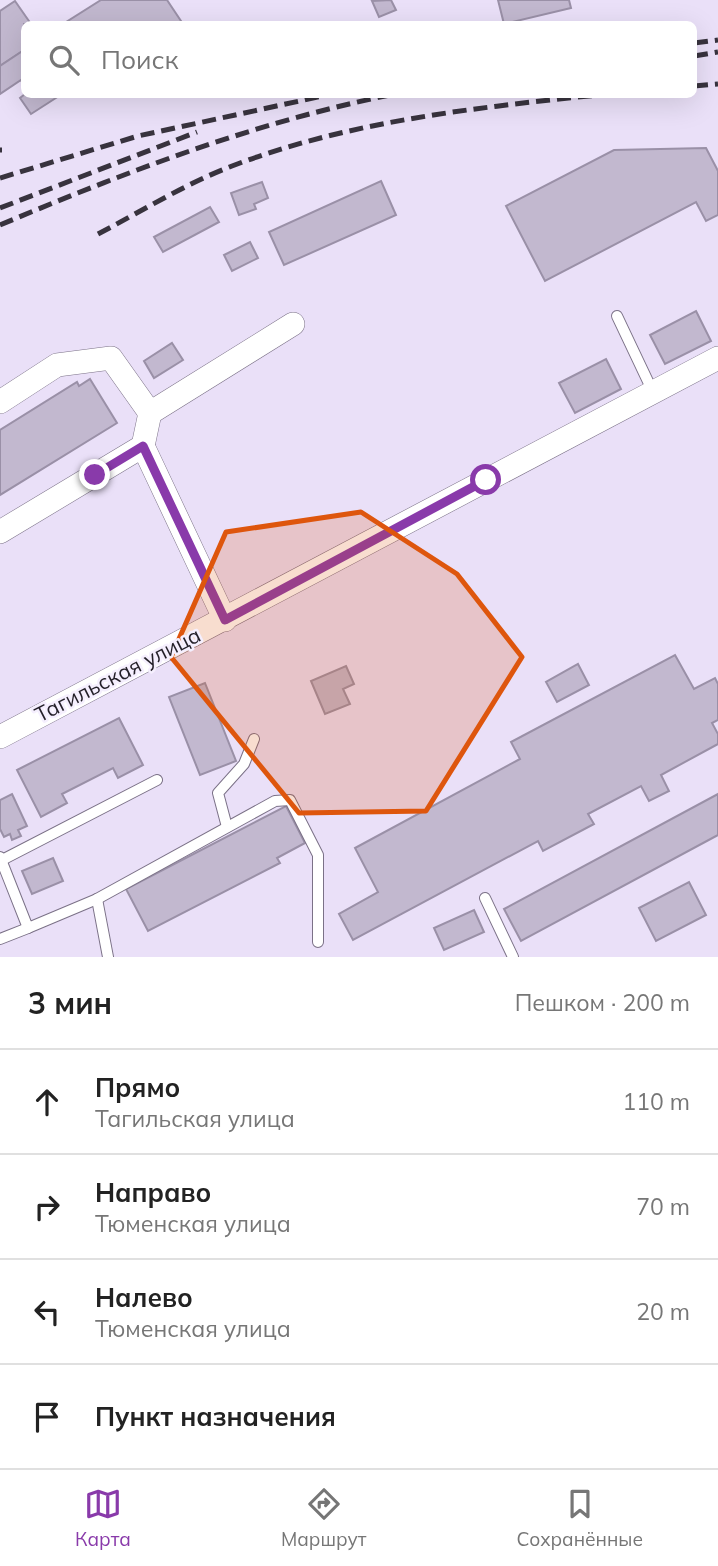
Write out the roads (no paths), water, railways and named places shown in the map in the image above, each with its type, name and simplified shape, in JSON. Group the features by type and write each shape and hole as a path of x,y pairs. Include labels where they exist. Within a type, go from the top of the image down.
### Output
{"street":[{"path":"225,620 143,446 150,413 293,324"},
{"path":"0,402 57,365 111,358 150,413"},
{"name":"Тагильская улица","path":"0,737 718,358"},
{"path":"0,532 143,446"}],"lane":[{"path":"617,316 653,392"},
{"path":"227,827 218,793 244,764 254,738"},
{"path":"28,928 1,858 157,780"},
{"path":"0,939 97,899 275,801 290,800 318,855 318,942"},
{"path":"485,898 513,957"},
{"path":"97,899 108,957"}],"railway":[{"path":"697,43 718,40"},
{"path":"697,56 718,52"},
{"path":"697,86 718,84"},
{"path":"0,178 138,136 314,98"},
{"path":"0,225 194,149 294,118 376,98"},
{"path":"98,234 215,173 277,150 370,126 465,110 570,98"},
{"path":"0,208 197,132"}]}
